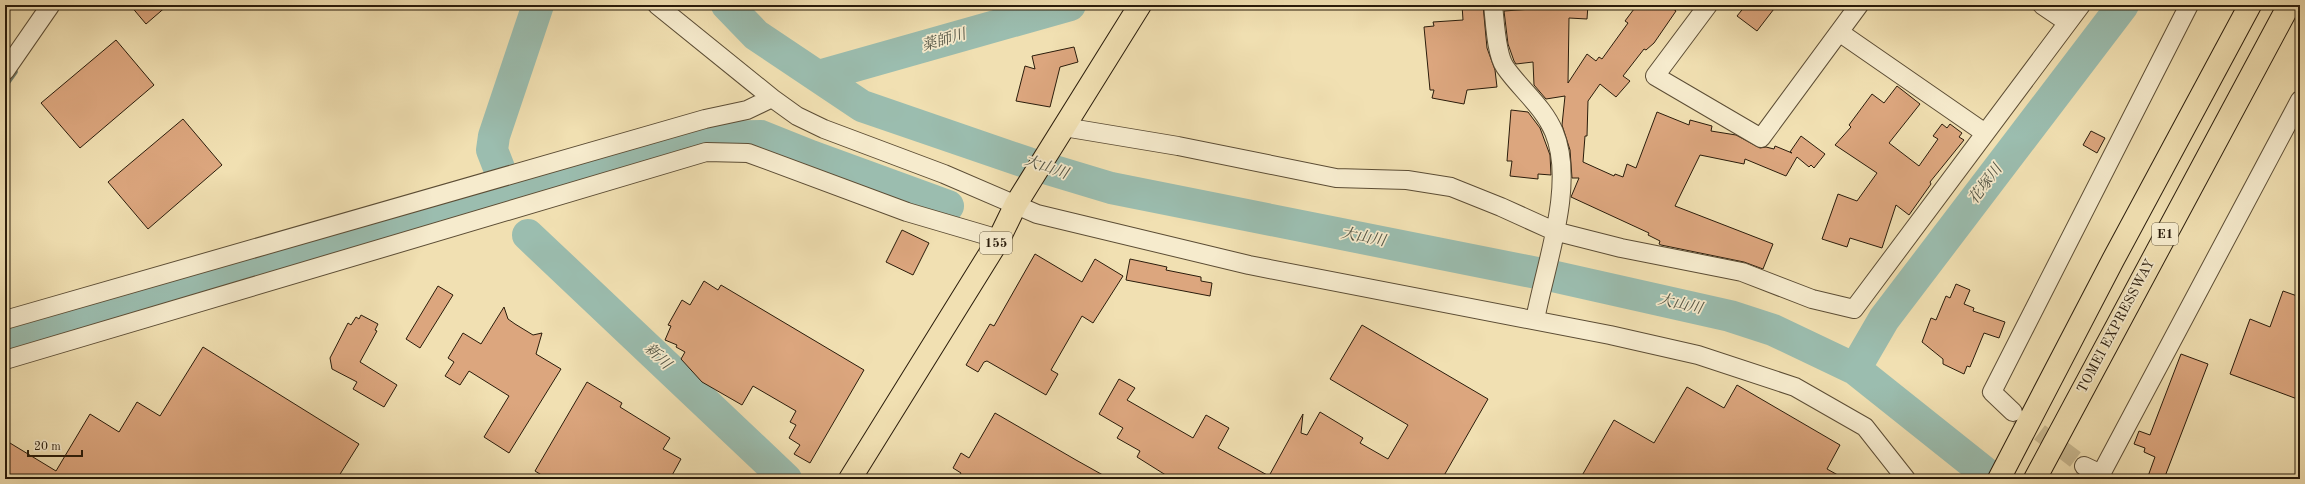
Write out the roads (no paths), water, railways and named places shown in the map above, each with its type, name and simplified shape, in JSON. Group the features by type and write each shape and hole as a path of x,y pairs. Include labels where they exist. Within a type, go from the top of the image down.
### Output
{"highway":[{"name":"155","path":"850,479 999,238 1016,204 1140,5"},
{"name":"E1","path":"1999,479 2113,260 2250,5"},
{"name":"TOMEI EXPRESSWAY","path":"2039,472 2289,5"}],"street":[{"path":"5,71 50,6 49,5"},
{"path":"657,5 772,98 797,116 824,129 944,174 1037,214 1249,265 1534,320 1698,355 1796,387 1865,427 1906,479"},
{"path":"1493,5 1497,40 1504,66 1538,104 1554,133 1562,169 1560,204 1534,320"},
{"path":"1708,5 1655,76 1761,138 1859,5"},
{"path":"2042,5 2067,22"},
{"path":"1064,127 1178,146 1336,178 1407,180 1451,187 1553,236 1742,272 1812,299 1854,309 2081,5"},
{"path":"2013,412 1992,392 2189,5"},
{"path":"1839,32 1985,133"},
{"path":"5,320 705,119 747,110 772,98"},
{"path":"2084,466 2103,476 2300,100"},
{"path":"5,360 706,152 748,152 907,212 999,238"}],"waterway":[{"path":"499,168 492,150 494,136 538,5"},
{"name":"大山川","path":"727,5 756,35 862,106 1028,163 1111,188 1552,276 1730,316 1773,330 1855,369 1993,479"},
{"name":"薬師川","path":"819,76 1070,5"},
{"name":"花塚川","path":"1855,369 1884,319 2123,5"},
{"path":"5,86 15,72"},
{"path":"5,342 709,137 761,136 811,156 948,206"},
{"name":"新川","path":"528,235 786,479"}],"tunnel":[{"path":"2018,416 2084,466"}]}
